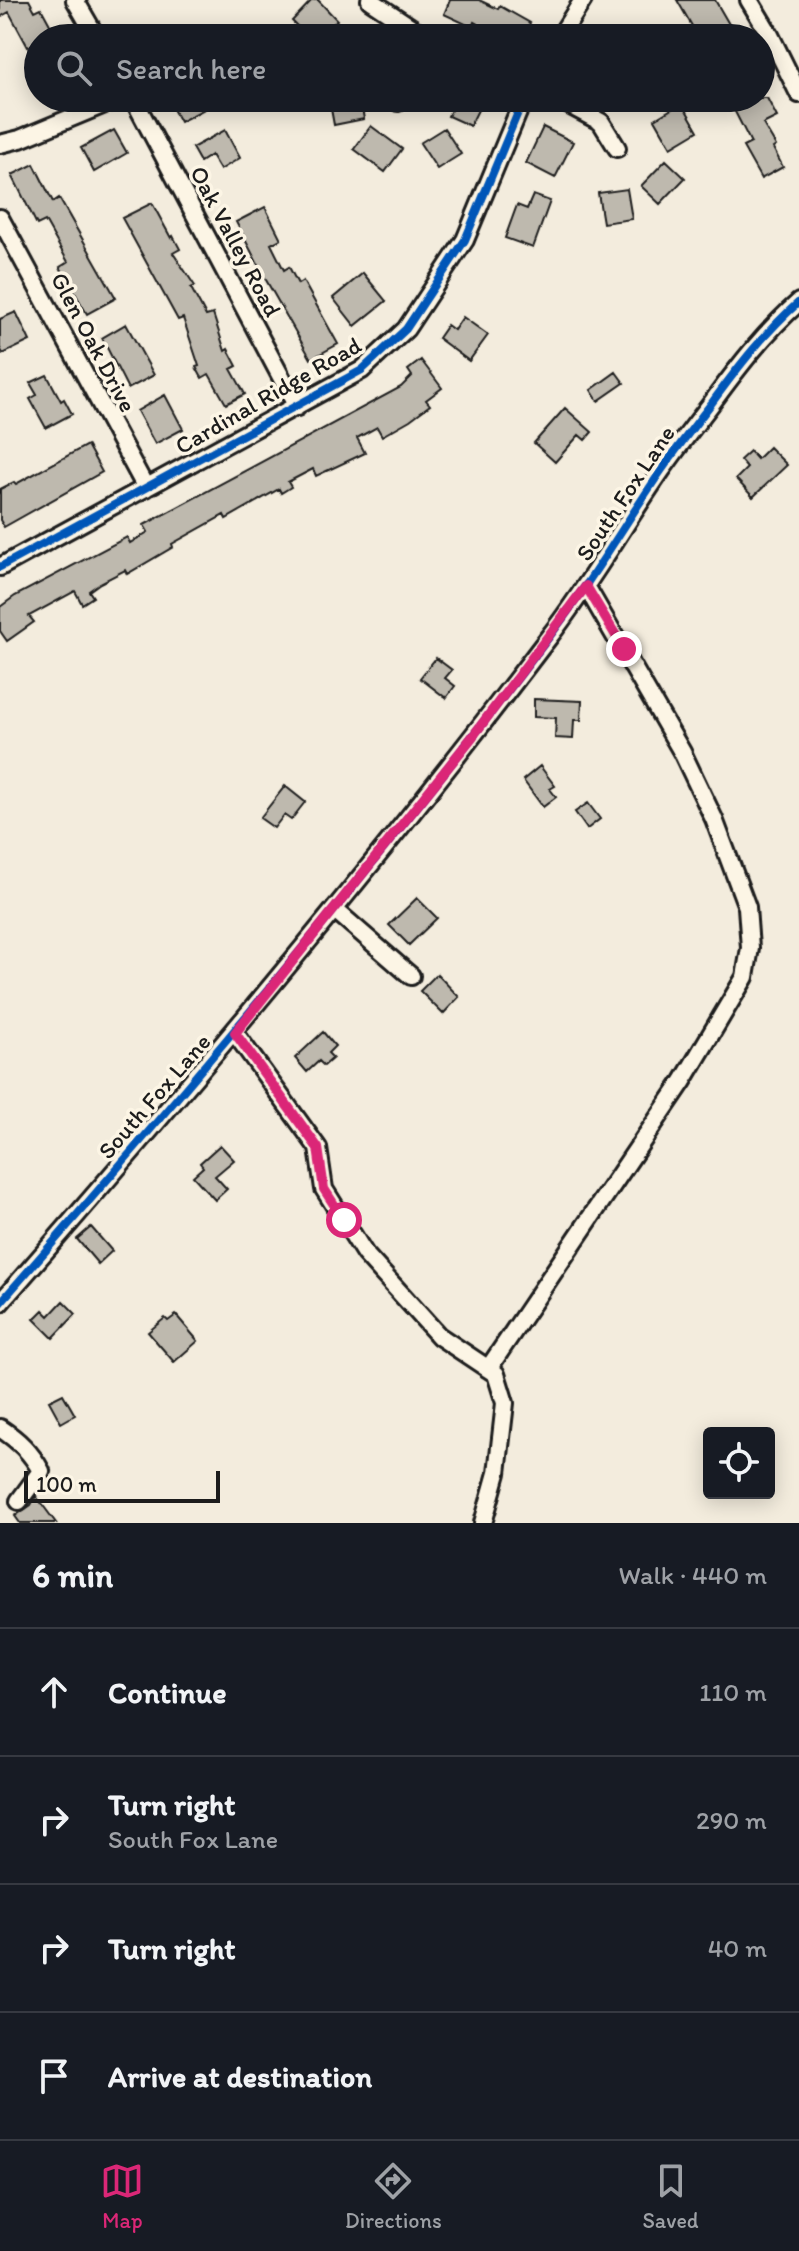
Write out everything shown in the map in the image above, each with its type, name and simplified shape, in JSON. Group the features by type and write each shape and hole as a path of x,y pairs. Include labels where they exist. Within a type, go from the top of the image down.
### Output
{"street":[{"path":"75,0 89,24"},
{"path":"370,0 406,24"},
{"path":"568,24 583,0"},
{"path":"749,0 763,24"},
{"path":"775,45 799,94"},
{"path":"0,144 85,112"},
{"name":"Oak Valley Road","path":"140,112 297,407"},
{"name":"Cardinal Ridge Road","path":"0,567 362,370 406,329 465,240 518,112"},
{"path":"582,112 601,122 617,148"},
{"name":"Glen Oak Drive","path":"0,218 146,488"},
{"name":"South Fox Lane","path":"0,1303 235,1033 335,910 473,736 586,586 661,471 745,357 776,322 799,302"},
{"path":"488,1369 683,1081 745,977 750,948 747,907 714,819 682,752 586,586"},
{"path":"335,910 411,976"},
{"path":"235,1033 318,1148 324,1189 365,1254 439,1336 496,1374 505,1403 497,1473 483,1523"},
{"path":"0,1428 19,1441 33,1456 41,1471 19,1501"}],"building":[{"path":"0,0 29,0 35,11 41,8 50,24 24,24 24,40 9,12 0,17"},
{"path":"312,0 318,0 337,20 333,24 295,24 292,21"},
{"path":"450,0 479,0 498,9 500,6 530,23 466,24 444,14"},
{"path":"677,0 715,0 729,24 691,24"},
{"path":"175,112 199,112 180,122"},
{"path":"332,112 363,112 364,119 334,125"},
{"path":"450,112 477,112 470,126 448,116"},
{"path":"667,112 687,112 698,131 671,147 655,119"},
{"path":"735,112 774,112 777,117 763,124 776,146 773,148 783,167 761,179 743,147 751,143"},
{"path":"371,126 402,149 385,172 354,149"},
{"path":"543,127 573,142 555,178 526,163"},
{"path":"444,128 461,154 437,169 420,143"},
{"path":"114,130 127,153 94,172 81,148"},
{"path":"225,130 240,158 220,170 211,155 200,162 192,148"},
{"path":"666,160 685,178 660,204 641,186"},
{"path":"34,164 53,202 59,198 116,298 87,314 60,267 68,262 45,221 37,225 12,175"},
{"path":"627,189 632,219 603,223 598,193"},
{"path":"533,195 550,201 533,248 505,238 517,205 527,209"},
{"path":"152,203 180,249 173,253 195,286 191,288 206,316 213,314 225,351 228,349 237,366 231,369 245,394 226,404 209,374 202,378 183,318 178,320 122,218"},
{"path":"265,207 281,239 271,244 284,270 289,267 298,284 303,281 338,344 311,359 236,222"},
{"path":"363,273 386,301 355,326 333,298"},
{"path":"16,312 30,341 3,354 0,348 0,319"},
{"path":"463,317 488,335 469,361 438,338 447,325 454,330"},
{"path":"126,324 154,375 128,389 102,338"},
{"path":"421,360 442,388 426,400 430,405 410,420 382,436 377,427 357,438 365,453 316,476 313,469 288,482 291,487 281,493 279,489 226,519 224,515 127,574 125,570 100,583 89,591 93,597 82,604 75,591 29,616 34,622 7,641 0,631 0,607 15,596 127,537 130,543 148,532 144,525 401,387 412,376 408,370"},
{"path":"616,372 624,383 598,401 591,390"},
{"path":"47,375 72,414 46,428 30,399 37,395 30,383"},
{"path":"165,395 183,429 155,444 137,411"},
{"path":"565,408 592,432 585,440 579,435 555,462 534,443"},
{"path":"87,445 102,472 4,527 0,520 0,489 14,482 16,484"},
{"path":"769,447 787,465 753,497 736,479 747,468 740,460 750,451 757,459"},
{"path":"436,658 452,670 445,678 455,686 446,698 420,678"},
{"path":"534,699 582,701 581,720 574,720 573,739 555,738 556,718 534,717"},
{"path":"540,766 555,786 550,789 556,797 543,807 523,780"},
{"path":"285,786 305,802 291,820 284,815 274,828 260,818"},
{"path":"588,803 600,819 587,829 575,812"},
{"path":"417,898 437,918 409,945 389,925"},
{"path":"437,974 459,997 443,1014 420,991"},
{"path":"323,1032 335,1046 328,1053 333,1058 324,1066 319,1061 307,1072 295,1058"},
{"path":"220,1145 234,1160 215,1176 227,1189 215,1200 193,1176 203,1167 200,1163"},
{"path":"91,1227 112,1251 98,1264 77,1239"},
{"path":"63,1301 76,1314 53,1338 34,1319 43,1310 49,1316"},
{"path":"176,1315 198,1341 174,1362 148,1332 165,1318 168,1321"},
{"path":"63,1394 75,1415 61,1423 49,1401"},
{"path":"36,1496 56,1523 20,1523 15,1516 31,1505"}],"cycle path":[{"path":"0,567 362,370 406,329 465,240 518,112"},
{"path":"0,1303 211,1058 417,807 564,617 661,471 731,377 763,338 799,302"}],"route":[{"path":"344,1220 324,1189 318,1148 235,1033 473,736 586,586 624,649"}]}
